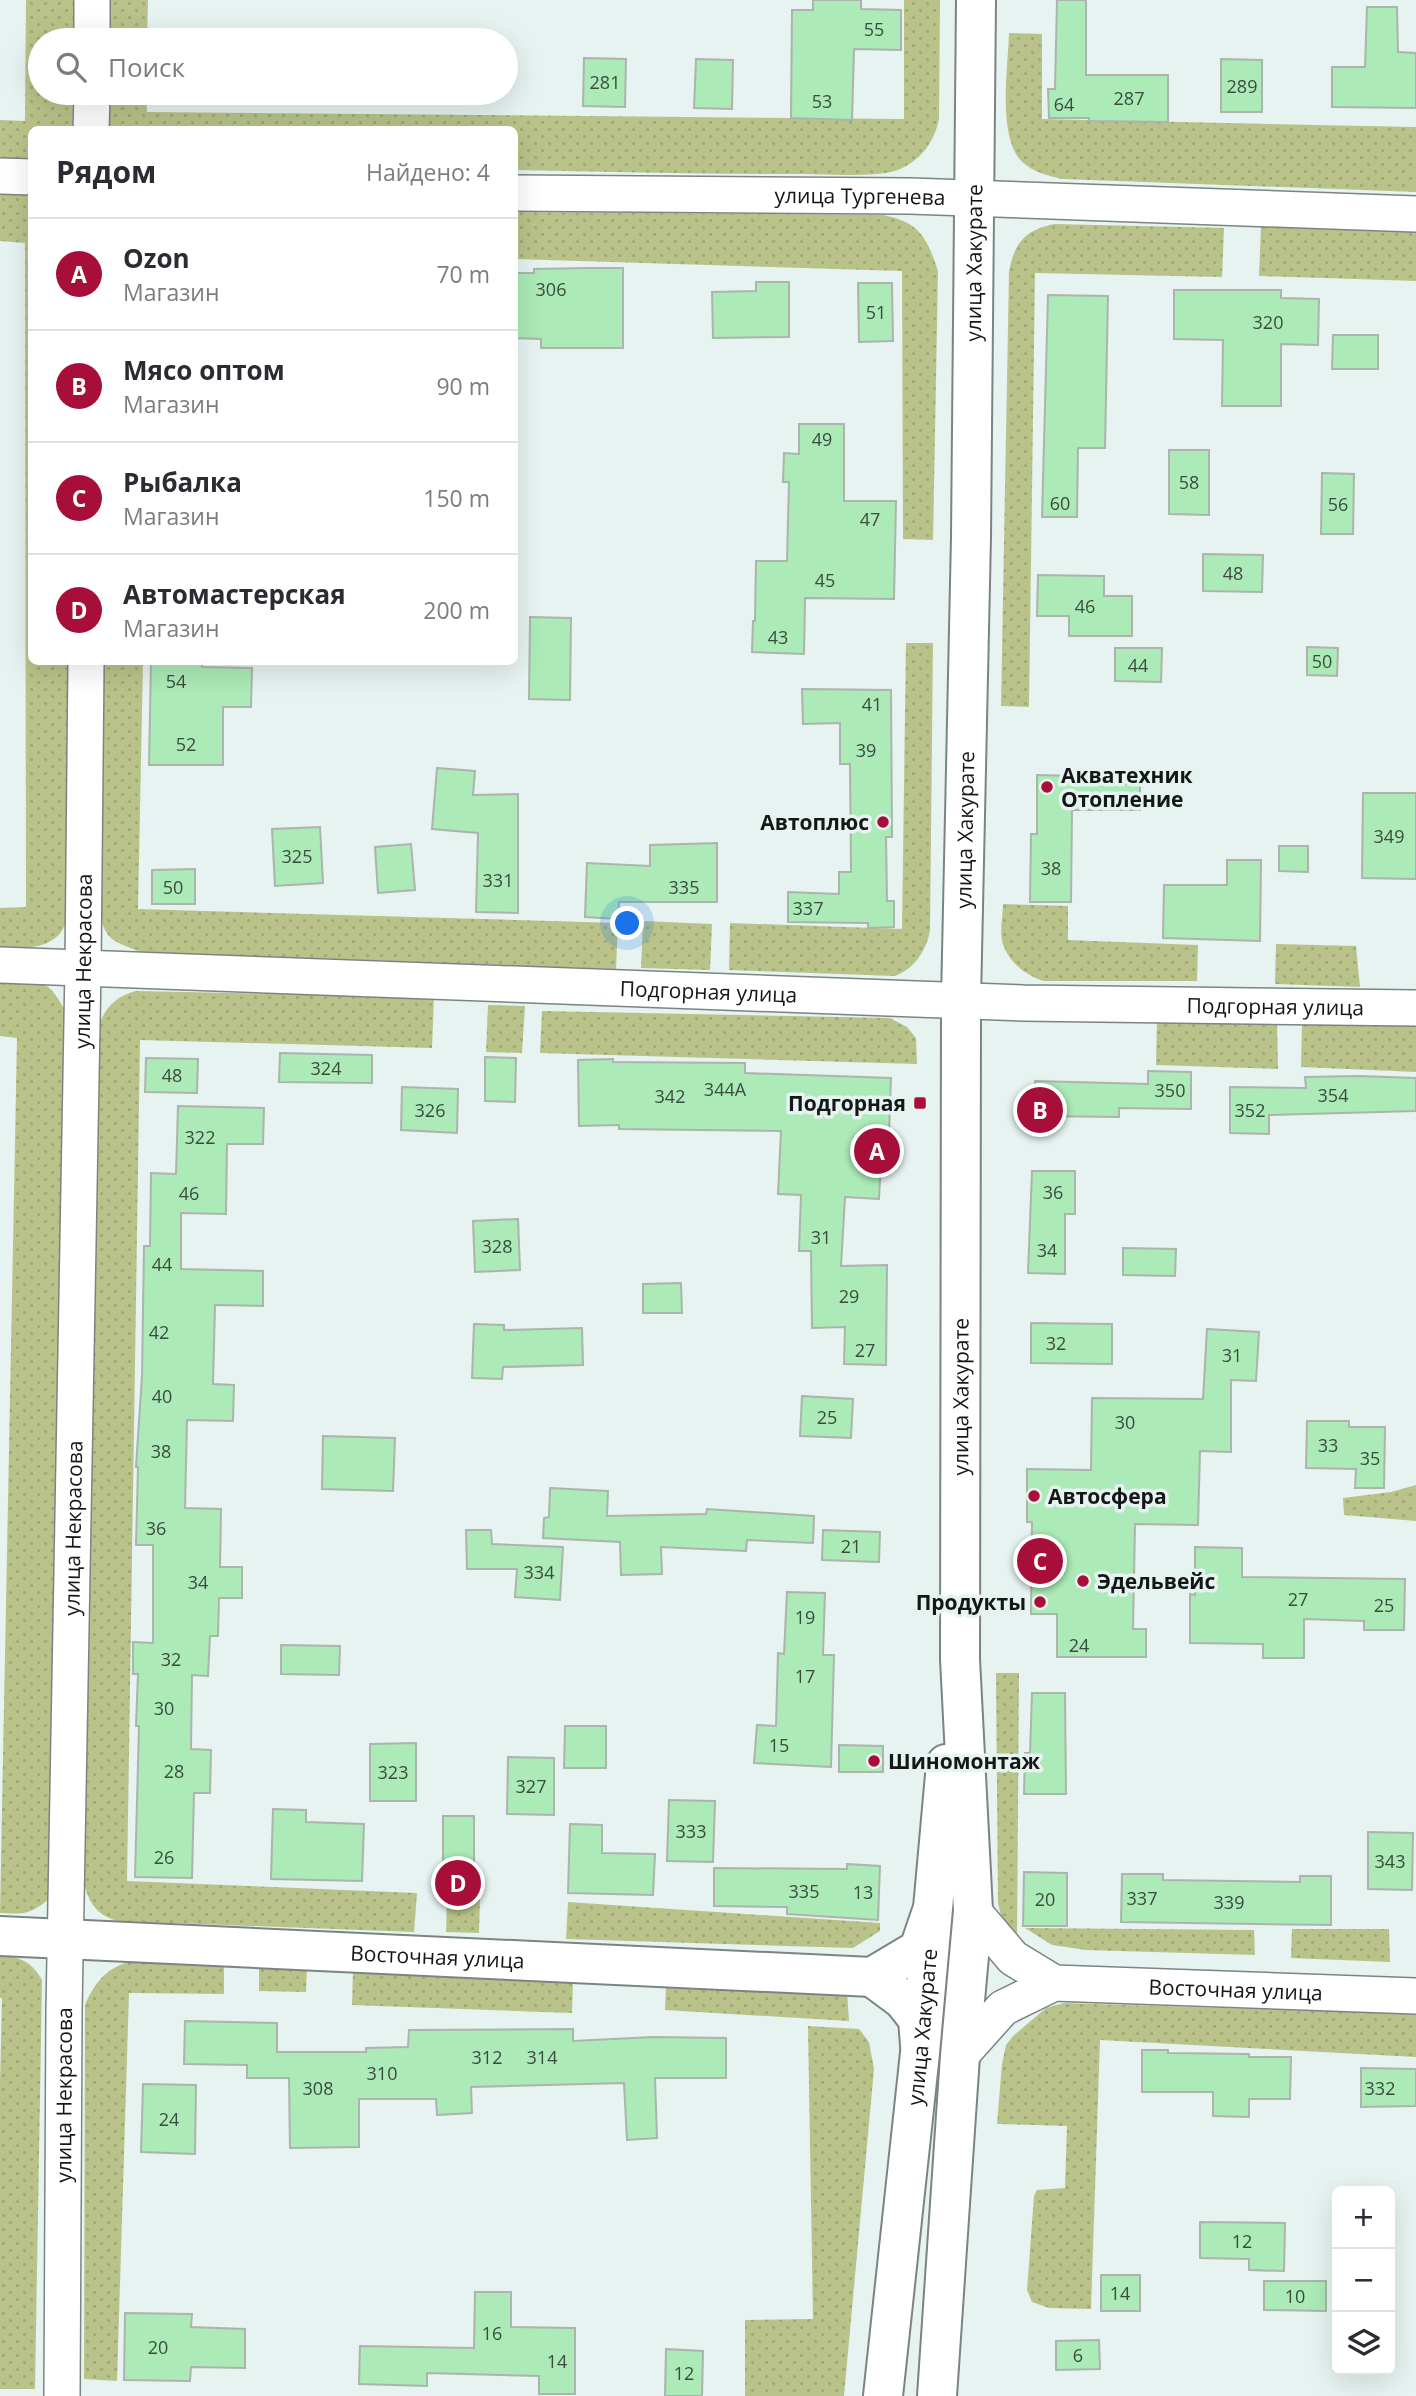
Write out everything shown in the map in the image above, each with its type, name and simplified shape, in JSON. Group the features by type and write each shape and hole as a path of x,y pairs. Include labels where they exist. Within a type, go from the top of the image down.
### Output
{"main road":[{"name":"улица Хакурате","path":"937,2396 960,2056 973,1911 960,1659 961,1000 971,537 976,0"},
{"name":"улица Хакурате","path":"883,2396 920,2049 945,1770 960,1659"},
{"path":"920,2049 918,2019 903,2000 872,1977 919,1949 932,1911"},
{"name":"Восточная улица","path":"0,1936 872,1977"}],"street":[{"path":"92,0 92,28"},
{"path":"91,126 92,105"},
{"path":"0,176 28,177"},
{"name":"улица Тургенева","path":"518,193 910,196 1416,214"},
{"name":"улица Некрасова","path":"62,2396 65,1939 86,665"},
{"name":"Подгорная улица","path":"0,965 961,1000 1416,1008"},
{"path":"973,1911 1013,1958 1054,1983"},
{"path":"960,2056 1003,2008 1054,1983"},
{"name":"Восточная улица","path":"1054,1983 1416,1996"}],"green space":[{"path":"26,0 75,0 74,28 28,28 28,105 73,105 72,126 28,126 28,160 0,158 0,120 25,121"},
{"path":"106,0 148,0 147,28 105,28"},
{"path":"904,0 940,0 939,119 934,136 920,156 906,166 877,174 518,170 518,126 107,126 106,105 147,105 147,112 904,119"},
{"path":"1009,33 1042,34 1042,119 1416,127 1416,192 1063,179 1043,174 1020,160 1011,142 1006,111"},
{"path":"0,193 28,195 28,665 68,665 66,922 55,938 29,948 0,948 0,908 26,907 25,243 0,241"},
{"path":"518,212 883,215 914,227 926,241 938,271 933,540 903,539 902,271 518,259"},
{"path":"1054,224 1224,228 1222,277 1035,273 1029,707 1001,706 1009,272 1014,254 1022,240 1035,230"},
{"path":"1261,227 1416,232 1416,281 1259,276"},
{"path":"906,643 933,643 930,930 923,951 914,964 895,976 729,970 730,923 902,929"},
{"path":"101,665 143,665 138,909 618,923 616,969 141,952 111,938 104,927 99,908"},
{"path":"1003,904 1068,906 1068,940 1198,945 1197,981 1038,979 1019,967 1003,944"},
{"path":"643,921 712,924 710,970 641,968"},
{"path":"1276,944 1356,946 1360,987 1275,984"},
{"path":"0,979 34,980 48,986 67,1014 50,1898 37,1908 16,1913 0,1913 17,1038 0,1036"},
{"path":"136,991 434,997 432,1048 140,1040 127,1881 417,1893 414,1932 118,1921 98,1911 85,1887 83,1879 99,1025 113,1003"},
{"path":"488,1005 525,1006 522,1053 486,1052"},
{"path":"542,1011 890,1018 907,1027 916,1038 917,1064 540,1053"},
{"path":"1157,1021 1277,1021 1278,1069 1156,1065"},
{"path":"1302,1021 1416,1023 1416,1072 1301,1067"},
{"path":"1416,1485 1416,1521 1344,1515 1343,1498 1391,1492"},
{"path":"996,1673 1019,1673 1017,1940 1003,1925 998,1903"},
{"path":"447,1895 480,1896 479,1933 446,1932"},
{"path":"568,1902 880,1923 880,1931 853,1948 566,1939"},
{"path":"1025,1928 1254,1930 1255,1955 1086,1950 1052,1945"},
{"path":"1292,1929 1389,1929 1390,1962 1291,1958"},
{"path":"0,1955 25,1962 42,1980 35,2389 0,2389"},
{"path":"137,1960 224,1962 224,1994 129,1993 117,2381 84,2379 85,2005 105,1975 119,1965"},
{"path":"259,1965 307,1966 306,1992 259,1991"},
{"path":"353,1971 573,1979 572,2013 352,2005"},
{"path":"666,1986 847,1991 849,2021 665,2010"},
{"path":"1064,2003 1416,2014 1416,2057 1100,2040 1091,2309 1049,2308 1032,2302 1027,2290 1034,2196 1037,2190 1065,2188 1067,2126 997,2124 1006,2045 1046,2008"},
{"path":"808,2026 859,2029 869,2042 874,2069 844,2396 745,2396 745,2320 813,2319"}],"building":[{"path":"813,0 861,0 861,9 901,10 901,50 854,49 852,120 791,118 792,10 813,10"},
{"path":"1057,0 1086,0 1086,75 1168,75 1168,122 1049,118 1048,89 1055,89"},
{"path":"1367,7 1397,7 1398,52 1416,53 1416,108 1332,107 1332,67 1365,67"},
{"path":"584,58 626,59 625,107 583,106"},
{"path":"696,59 733,60 732,109 694,108"},
{"path":"1221,59 1262,60 1262,112 1221,112"},
{"path":"623,268 623,348 541,348 541,339 518,338 518,273 534,273 534,269"},
{"path":"756,282 789,282 789,337 713,338 712,292 756,291"},
{"path":"858,283 892,283 893,341 859,342"},
{"path":"1174,290 1281,290 1281,298 1319,299 1318,345 1281,344 1281,406 1222,406 1223,340 1174,339"},
{"path":"1048,295 1108,296 1105,448 1078,448 1077,517 1042,517"},
{"path":"1333,335 1378,335 1378,369 1332,369"},
{"path":"799,424 844,424 844,501 896,501 894,599 805,598 804,654 752,652 756,561 787,561 789,482 783,482 784,453 799,454"},
{"path":"1169,450 1209,450 1209,515 1169,514"},
{"path":"1322,473 1354,474 1353,534 1321,534"},
{"path":"1203,554 1263,555 1262,592 1203,591"},
{"path":"1038,575 1104,576 1104,596 1132,596 1132,636 1069,636 1069,616 1037,616"},
{"path":"530,617 571,618 570,700 529,699"},
{"path":"1307,647 1338,648 1337,676 1307,675"},
{"path":"1115,648 1162,648 1161,682 1115,681"},
{"path":"151,665 252,668 251,707 223,707 223,765 149,765"},
{"path":"802,689 891,690 892,837 886,837 887,901 894,901 894,927 868,928 868,923 788,922 788,892 839,894 839,872 851,872 850,764 840,764 840,723 803,724"},
{"path":"437,768 475,771 473,795 518,794 518,913 476,912 478,833 432,829"},
{"path":"1037,775 1076,776 1076,784 1140,784 1140,810 1072,810 1071,902 1030,902 1031,834 1037,834"},
{"path":"1363,793 1416,793 1416,879 1362,878"},
{"path":"320,827 323,883 275,886 272,829"},
{"path":"717,843 717,902 619,902 618,919 585,917 587,863 650,866 650,845"},
{"path":"411,844 415,890 378,893 375,847"},
{"path":"1279,846 1308,846 1308,872 1279,871"},
{"path":"1227,860 1261,860 1260,941 1163,938 1164,885 1227,885"},
{"path":"195,869 195,904 152,904 152,870"},
{"path":"280,1053 372,1055 372,1083 279,1082"},
{"path":"485,1057 516,1058 515,1102 485,1101"},
{"path":"146,1058 198,1059 197,1093 145,1092"},
{"path":"613,1059 613,1062 745,1063 745,1073 891,1078 888,1161 881,1161 879,1199 845,1197 841,1266 887,1265 886,1365 844,1364 845,1327 812,1328 811,1251 799,1251 801,1195 778,1194 781,1131 579,1126 578,1060"},
{"path":"1148,1071 1191,1072 1191,1109 1119,1108 1119,1117 1035,1116 1035,1081 1148,1084"},
{"path":"1305,1077 1416,1078 1416,1111 1269,1115 1269,1134 1230,1133 1230,1087 1306,1088"},
{"path":"402,1087 458,1089 457,1133 401,1130"},
{"path":"178,1106 264,1108 263,1144 227,1144 226,1214 181,1213 181,1269 263,1271 263,1306 215,1305 213,1384 234,1385 233,1421 187,1420 185,1508 221,1509 220,1567 242,1567 242,1598 219,1598 218,1636 210,1636 208,1676 192,1675 191,1749 211,1750 210,1793 194,1793 192,1878 135,1877 139,1726 136,1726 138,1674 133,1674 133,1642 153,1643 153,1545 136,1545 144,1246 150,1246 151,1173 176,1174"},
{"path":"1032,1171 1075,1171 1075,1214 1065,1214 1065,1274 1028,1273"},
{"path":"518,1219 520,1270 475,1272 473,1221"},
{"path":"1123,1248 1176,1249 1175,1276 1123,1275"},
{"path":"681,1283 682,1313 643,1313 643,1284"},
{"path":"1031,1323 1112,1324 1112,1364 1031,1363"},
{"path":"474,1324 504,1325 504,1330 582,1328 583,1365 503,1367 502,1379 472,1378"},
{"path":"1207,1329 1259,1332 1256,1381 1231,1380 1231,1452 1200,1451 1198,1525 1135,1524 1133,1629 1146,1629 1146,1657 1057,1657 1057,1614 1031,1614 1032,1522 1027,1522 1027,1469 1091,1470 1092,1398 1203,1399"},
{"path":"802,1396 853,1399 851,1438 800,1436"},
{"path":"1307,1421 1349,1421 1349,1427 1385,1427 1384,1488 1355,1488 1356,1469 1306,1468"},
{"path":"323,1436 395,1438 393,1491 322,1489"},
{"path":"550,1488 608,1491 607,1516 706,1514 707,1509 814,1516 813,1543 747,1540 746,1551 661,1547 662,1574 621,1575 620,1542 543,1538 544,1518 549,1517"},
{"path":"466,1530 491,1530 492,1544 563,1547 560,1600 515,1597 517,1569 467,1569"},
{"path":"823,1530 880,1532 879,1562 822,1560"},
{"path":"1195,1547 1242,1548 1242,1577 1405,1579 1404,1630 1364,1630 1364,1621 1304,1619 1304,1658 1263,1658 1263,1644 1190,1643 1190,1594 1195,1595"},
{"path":"787,1592 825,1593 823,1655 834,1655 831,1767 754,1763 757,1725 776,1726 778,1653 784,1654"},
{"path":"281,1645 340,1646 339,1675 281,1674"},
{"path":"1032,1693 1065,1693 1066,1794 1024,1794 1025,1753 1030,1753"},
{"path":"565,1726 606,1726 606,1768 564,1768"},
{"path":"416,1743 416,1801 370,1801 370,1744"},
{"path":"839,1745 883,1746 883,1772 839,1772"},
{"path":"508,1757 554,1758 554,1815 507,1814"},
{"path":"669,1800 715,1801 713,1862 667,1861"},
{"path":"273,1809 306,1810 306,1822 364,1824 362,1881 271,1879"},
{"path":"443,1816 474,1816 474,1890 443,1891"},
{"path":"570,1824 602,1825 602,1853 655,1854 653,1895 568,1893"},
{"path":"1368,1832 1413,1833 1412,1890 1368,1889"},
{"path":"847,1864 880,1866 878,1920 787,1914 787,1907 714,1906 714,1868 847,1869"},
{"path":"1024,1872 1067,1873 1067,1926 1023,1926"},
{"path":"1122,1874 1163,1874 1163,1880 1300,1882 1300,1876 1331,1876 1331,1925 1121,1922"},
{"path":"185,2021 277,2023 277,2052 366,2052 366,2048 408,2047 409,2030 573,2029 573,2041 653,2037 726,2038 726,2078 655,2078 657,2138 627,2140 624,2083 471,2087 472,2113 437,2115 436,2099 359,2099 359,2147 290,2148 289,2078 247,2078 247,2065 184,2064"},
{"path":"1142,2050 1291,2057 1290,2099 1249,2099 1249,2117 1213,2116 1213,2092 1142,2092"},
{"path":"1361,2068 1416,2069 1416,2106 1361,2107"},
{"path":"143,2084 196,2085 195,2154 141,2152"},
{"path":"1200,2222 1285,2223 1284,2271 1249,2270 1249,2259 1200,2258"},
{"path":"1101,2275 1140,2275 1140,2311 1101,2311"},
{"path":"1264,2281 1326,2281 1326,2311 1264,2310"},
{"path":"475,2292 511,2292 511,2327 575,2328 575,2394 539,2394 539,2376 427,2373 427,2386 359,2384 360,2346 474,2348"},
{"path":"125,2313 192,2314 191,2327 245,2329 245,2368 191,2367 190,2381 124,2380"},
{"path":"1099,2340 1100,2369 1056,2370 1056,2341"},
{"path":"666,2349 703,2351 702,2396 665,2396"}],"place":[{"name":"Акватехник Отопление","path":"1047,787"},
{"name":"Автоплюс","path":"883,822"},
{"name":"Подгорная","path":"920,1103"},
{"name":"Мясо оптом","path":"1040,1110"},
{"name":"Ozon","path":"877,1151"},
{"name":"Автосфера","path":"1034,1496"},
{"name":"Рыбалка","path":"1040,1561"},
{"name":"Эдельвейс","path":"1083,1581"},
{"name":"Продукты","path":"1040,1602"},
{"name":"Шиномонтаж","path":"874,1761"},
{"name":"Автомастерская","path":"458,1883"}]}
